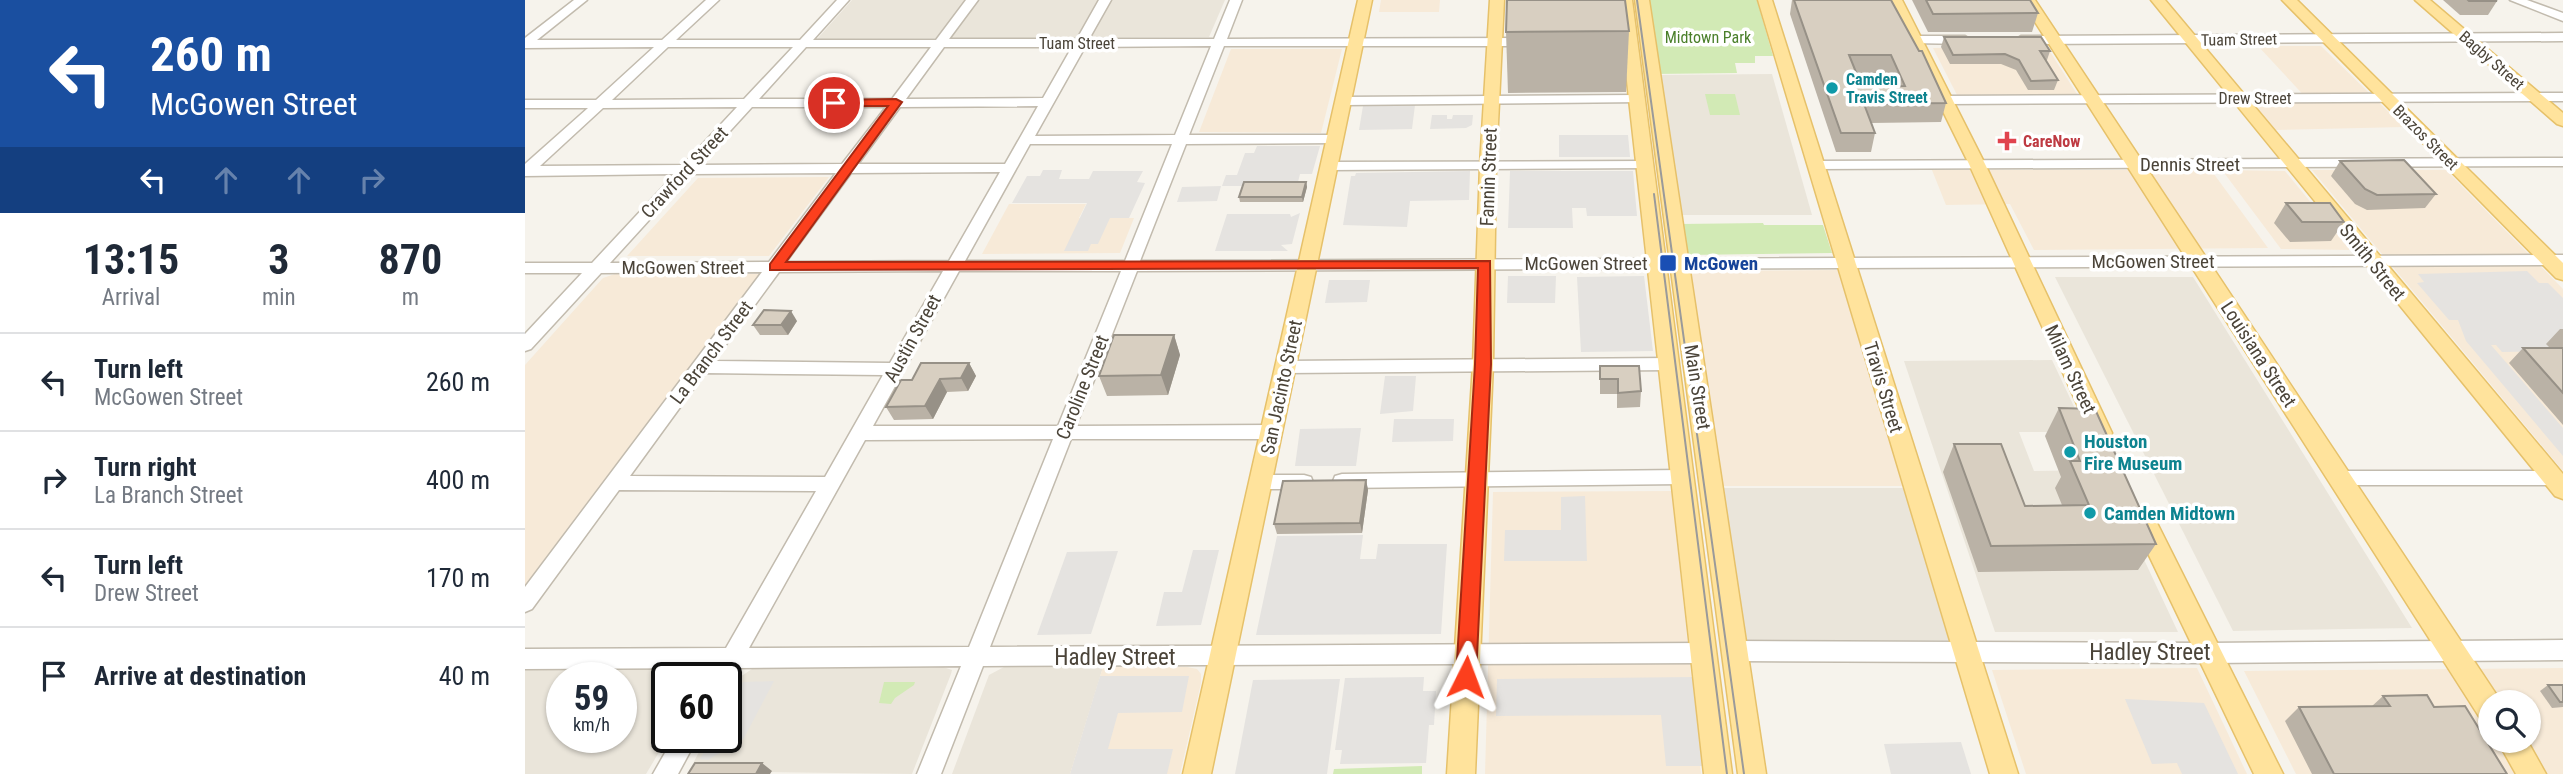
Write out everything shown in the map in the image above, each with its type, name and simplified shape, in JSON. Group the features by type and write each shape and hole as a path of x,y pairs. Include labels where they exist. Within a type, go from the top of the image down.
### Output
{"main road":[{"name":"San Jacinto Street","path":"1198,774 1364,0"},
{"name":"Fannin Street","path":"1461,774 1483,364 1488,165 1497,0"},
{"name":"Main Street","path":"1625,0 1624,42 1637,99 1645,165 1668,263 1737,651 1752,774"},
{"name":"Main Street","path":"1641,0 1668,263 1669,364 1718,774"},
{"name":"Travis Street","path":"1765,0 2004,774"},
{"name":"Milam Street","path":"1895,0 1977,164 2111,453"},
{"name":"Louisiana Street","path":"2028,0 2478,690"},
{"name":"Smith Street","path":"2158,0 2558,484"},
{"name":"Brazos Street","path":"2289,0 2451,163 2556,260 2563,274"},
{"name":"Bagby Street","path":"2422,0 2563,121"},
{"path":"2134,501 2269,774"},
{"path":"2519,753 2532,774"}],"street":[{"path":"525,44 582,0"},
{"path":"526,170 713,0"},
{"name":"Crawford Street","path":"525,345 843,0"},
{"name":"La Branch Street","path":"525,603 972,0"},
{"name":"Austin Street","path":"729,662 1105,0"},
{"name":"Caroline Street","path":"929,774 1236,0"},
{"path":"2516,0 2563,17"},
{"name":"Tuam Street","path":"2010,40 2563,37"},
{"path":"1916,40 1976,40"},
{"name":"Tuam Street","path":"525,44 1542,42"},
{"name":"Drew Street","path":"1946,100 2563,97"},
{"path":"1344,101 1637,99"},
{"path":"525,104 1046,102"},
{"path":"1024,140 1335,139"},
{"name":"Dennis Street","path":"1816,165 2563,162"},
{"path":"1329,166 1645,165"},
{"path":"526,170 1008,167"},
{"name":"McGowen Street","path":"525,268 2556,260"},
{"path":"1286,367 1669,364"},
{"path":"699,367 895,369"},
{"path":"859,433 1270,432"},
{"path":"1261,482 1682,477"},
{"path":"2340,478 2558,484"},
{"path":"615,482 829,484"},
{"name":"Hadley Street","path":"1737,651 2209,653 2563,650"},
{"name":"Hadley Street","path":"742,667 976,658 1704,653"},
{"name":"Hadley Street","path":"525,659 651,665"},
{"path":"666,774 678,753"}],"shaded area":[{"path":"852,0 1225,0 1209,37 817,39"},
{"path":"1381,0 1440,0 1439,12 1379,12"},
{"path":"2258,46 2321,46 2404,127 2275,130 2252,103 2310,102"},
{"path":"2047,47 2077,94 1957,95 1933,48"},
{"path":"1231,49 1342,49 1321,133 1199,132"},
{"path":"1772,74 1812,215 1678,215 1659,75"},
{"path":"1415,105 1412,129 1359,130 1363,106"},
{"path":"1432,115 1447,115 1447,119 1452,119 1453,115 1473,115 1472,125 1466,128 1430,129"},
{"path":"1559,135 1628,135 1630,157 1559,157"},
{"path":"1257,146 1320,146 1312,174 1300,174 1297,186 1222,186 1226,175 1237,175 1245,153 1254,153"},
{"path":"1043,170 1062,170 1059,179 1089,179 1093,171 1143,171 1137,182 1145,183 1129,218 1110,218 1098,244 1091,244 1088,251 1064,251 1087,203 1012,203 1027,176 1040,176"},
{"path":"1932,170 2211,170 2268,248 2034,250 2010,204 1946,205"},
{"path":"2222,170 2285,171 2350,250 2281,249"},
{"path":"2312,170 2446,170 2563,289 2563,471"},
{"path":"1470,171 1469,200 1410,201 1407,227 1343,225 1351,176 1356,173"},
{"path":"1510,171 1633,171 1637,216 1587,216 1586,208 1572,208 1573,228 1508,228"},
{"path":"829,177 769,256 627,256 698,178"},
{"path":"1221,186 1217,201 1177,202 1182,187"},
{"path":"1009,204 1086,204 1079,218 1134,218 1120,253 982,254"},
{"path":"1300,213 1292,244 1281,245 1288,251 1215,251 1227,214 1290,214 1291,217"},
{"path":"1841,270 1908,486 1721,486 1684,271"},
{"path":"2527,271 2539,283 2548,283 2563,298 2563,351 2502,352 2496,345 2491,345 2563,428 2563,456 2466,341 2458,320 2449,320 2417,283 2424,282 2418,274"},
{"path":"621,272 759,274 759,279 525,590 525,365 603,278"},
{"path":"1508,276 1556,276 1555,303 1507,303"},
{"path":"1644,276 1653,351 1581,352 1577,277"},
{"name":"Camden Midtown","path":"2055,277 2193,277 2412,628 2233,631"},
{"path":"1329,280 1370,280 1367,302 1325,303"},
{"name":"Camden Midtown","path":"2052,360 2086,432 2019,432 2034,471 2102,470 2178,632 1995,632 1904,361"},
{"path":"1385,376 1416,376 1413,411 1380,414"},
{"path":"1394,419 1454,419 1453,441 1392,442"},
{"path":"1361,428 1356,466 1295,466 1300,429"},
{"path":"1720,488 1910,488 1953,640 1741,640"},
{"path":"1672,491 1701,774 1485,774 1493,492"},
{"path":"1585,496 1587,561 1504,561 1505,530 1561,530 1561,497"},
{"path":"1363,535 1360,559 1376,559 1378,544 1447,544 1441,634 1256,635 1277,536"},
{"path":"1193,550 1219,550 1201,625 1156,626 1164,592 1182,592"},
{"path":"1118,551 1091,634 1037,635 1067,552"},
{"path":"943,667 952,670 912,774 689,771 699,753 742,753 742,676 752,669"},
{"path":"1004,667 1103,667 1070,774 952,774 989,675"},
{"path":"1103,667 1187,667 1197,669 1201,674 1180,774 1070,774"},
{"path":"637,668 651,668 651,753 658,753 646,774 525,774 525,669 546,669 546,753 637,753"},
{"path":"2197,668 2247,774 2026,774 1992,670"},
{"path":"2563,668 2563,774 2296,774 2244,671"},
{"path":"1100,676 1189,676 1182,712 1118,713 1108,749 1173,749 1167,774 1070,774"},
{"path":"1424,677 1423,691 1436,691 1434,725 1429,725 1426,763 1340,764 1342,750 1335,750 1345,678"},
{"path":"1695,677 1704,766 1666,766 1661,715 1496,716 1497,679"},
{"path":"1340,679 1327,774 1235,774 1253,680"},
{"path":"774,681 742,739 742,684"},
{"path":"2125,699 2204,703 2238,774 2182,774 2177,763 2152,764"},
{"path":"1961,742 1971,774 1891,774 1884,744"},
{"path":"704,753 719,753 708,760 700,759"}],"green space":[{"name":"Midtown Park","path":"1644,0 1757,0 1773,56 1755,56 1755,63 1735,63 1737,73 1654,74"},
{"path":"1705,94 1735,94 1740,115 1710,115"},
{"path":"1680,224 1823,225 1832,253 1685,255"},
{"path":"884,682 915,682 891,704 879,703"},
{"path":"1422,766 1422,774 1333,774 1334,769"}],"building":[{"path":"1507,0 1625,0 1629,31 1506,32"},
{"path":"1794,0 1891,0 1919,51 1922,51 1946,103 1864,104 1875,133 1841,133","holes":["1849,55 1891,55 1905,86 1862,87"]},
{"path":"1926,0 2030,0 2038,13 1933,14"},
{"path":"1944,37 2041,37 2050,51 2040,51 2058,80 2031,81 2019,60 2005,54 1953,55"},
{"path":"2404,160 2436,194 2377,195 2365,189 2340,161"},
{"path":"1244,182 1306,182 1302,197 1239,197"},
{"path":"2286,203 2330,203 2344,222 2302,222"},
{"path":"764,310 791,311 781,325 753,325"},
{"path":"1114,335 1174,335 1161,375 1099,376"},
{"path":"2523,348 2563,348 2563,393"},
{"path":"921,363 969,363 961,378 940,379 925,406 886,407 901,380 912,380"},
{"path":"1600,366 1639,366 1641,391 1618,393 1618,379 1600,379"},
{"path":"2059,408 2095,409 2156,544 1991,546 1954,444 2001,444 2025,506 2089,505 2070,461 2080,461"},
{"path":"1366,480 1360,523 1274,524 1283,481"},
{"path":"2548,685 2563,685 2563,702 2560,702"},
{"path":"2427,695 2434,707 2465,706 2478,727 2478,753 2494,753 2507,774 2334,774 2299,707 2390,706 2383,696"},
{"path":"695,763 762,763 756,774 688,774"}],"tram line":[{"path":"1637,0 1744,774"},
{"path":"1654,194 1727,774"}],"place":[{"name":"Camden Travis Street","path":"1832,88"},
{"name":"CareNow","path":"2007,141"},
{"name":"McGowen","path":"1668,263"},
{"name":"Houston Fire Museum","path":"2070,452"},
{"name":"Camden Midtown","path":"2090,513"}],"route":[{"path":"834,103 896,102 775,267 1485,264 1483,364 1466,677"}]}
